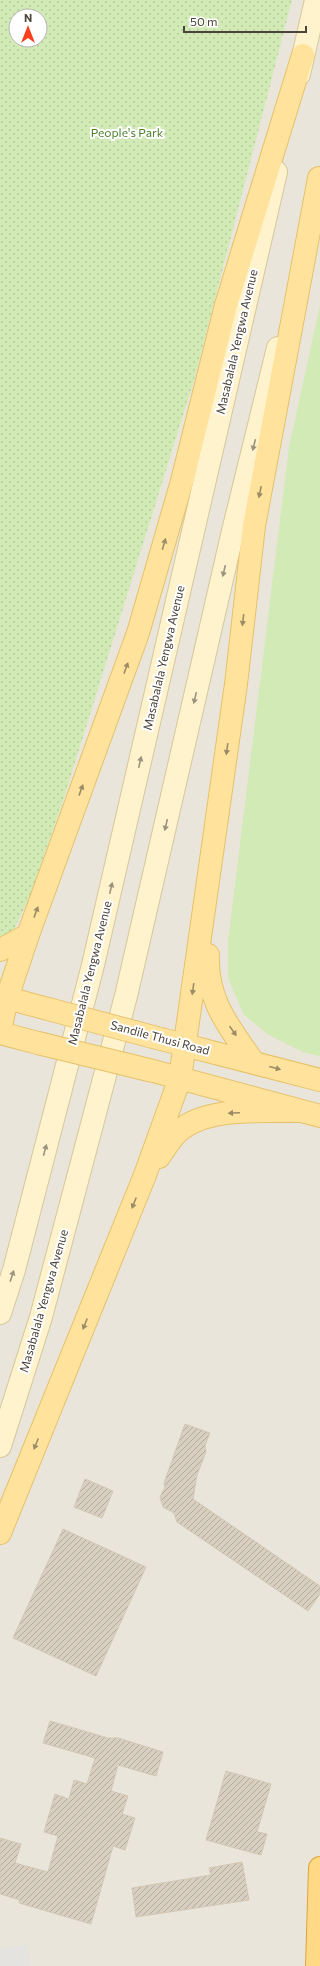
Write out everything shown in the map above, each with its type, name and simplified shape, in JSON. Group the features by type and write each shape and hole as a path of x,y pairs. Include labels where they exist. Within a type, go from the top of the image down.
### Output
{"highway":[{"path":"317,1966 320,1868"}],"main road":[{"name":"Masabalala Yengwa Avenue","path":"0,1313 14,1270 93,965 316,0"},
{"path":"303,55 226,305 182,481 138,633 4,997 0,1032 38,1043 180,1078 310,1114"},
{"name":"Masabalala Yengwa Avenue","path":"0,1446 41,1317 126,996 233,531 320,177"},
{"path":"0,1533 145,1175 180,1078 186,1045 236,684 254,526 320,177"},
{"path":"212,858 208,968 210,985 216,1005 254,1063"},
{"path":"0,950 28,935"},
{"name":"Sandile Thusi Road","path":"4,997 320,1080"},
{"path":"145,1175 177,1133 199,1119 228,1114 310,1114"}],"shaded area":[{"path":"0,0 320,0 320,1966 0,1966"},
{"path":"27,1944 31,1966 0,1966 0,1949"}],"green space":[{"name":"People's Park","path":"0,0 292,0 194,380 63,801 30,896 12,934 0,940"},
{"path":"320,305 320,1056 303,1052 269,1035 244,1015 228,978 228,941 289,447"}],"building":[{"path":"185,1424 210,1433 205,1445 206,1452 197,1475 193,1499 320,1586 320,1594 308,1611 177,1522 174,1513 163,1507 160,1497 165,1487 164,1483"},
{"path":"85,1479 113,1491 102,1518 74,1507"},
{"path":"63,1529 146,1567 96,1676 13,1638"},
{"path":"50,1721 108,1738 118,1738 163,1752 156,1776 118,1765 111,1791 128,1796 122,1814 135,1818 125,1850 113,1846 91,1924 19,1903 20,1900 0,1894 0,1838 21,1844 15,1863 48,1872 58,1836 44,1832 55,1794 69,1799 74,1780 87,1784 95,1758 43,1743"},
{"path":"226,1771 271,1784 257,1832 267,1834 261,1855 206,1840"},
{"path":"242,1862 249,1900 136,1917 132,1888 211,1875 209,1868"}]}
